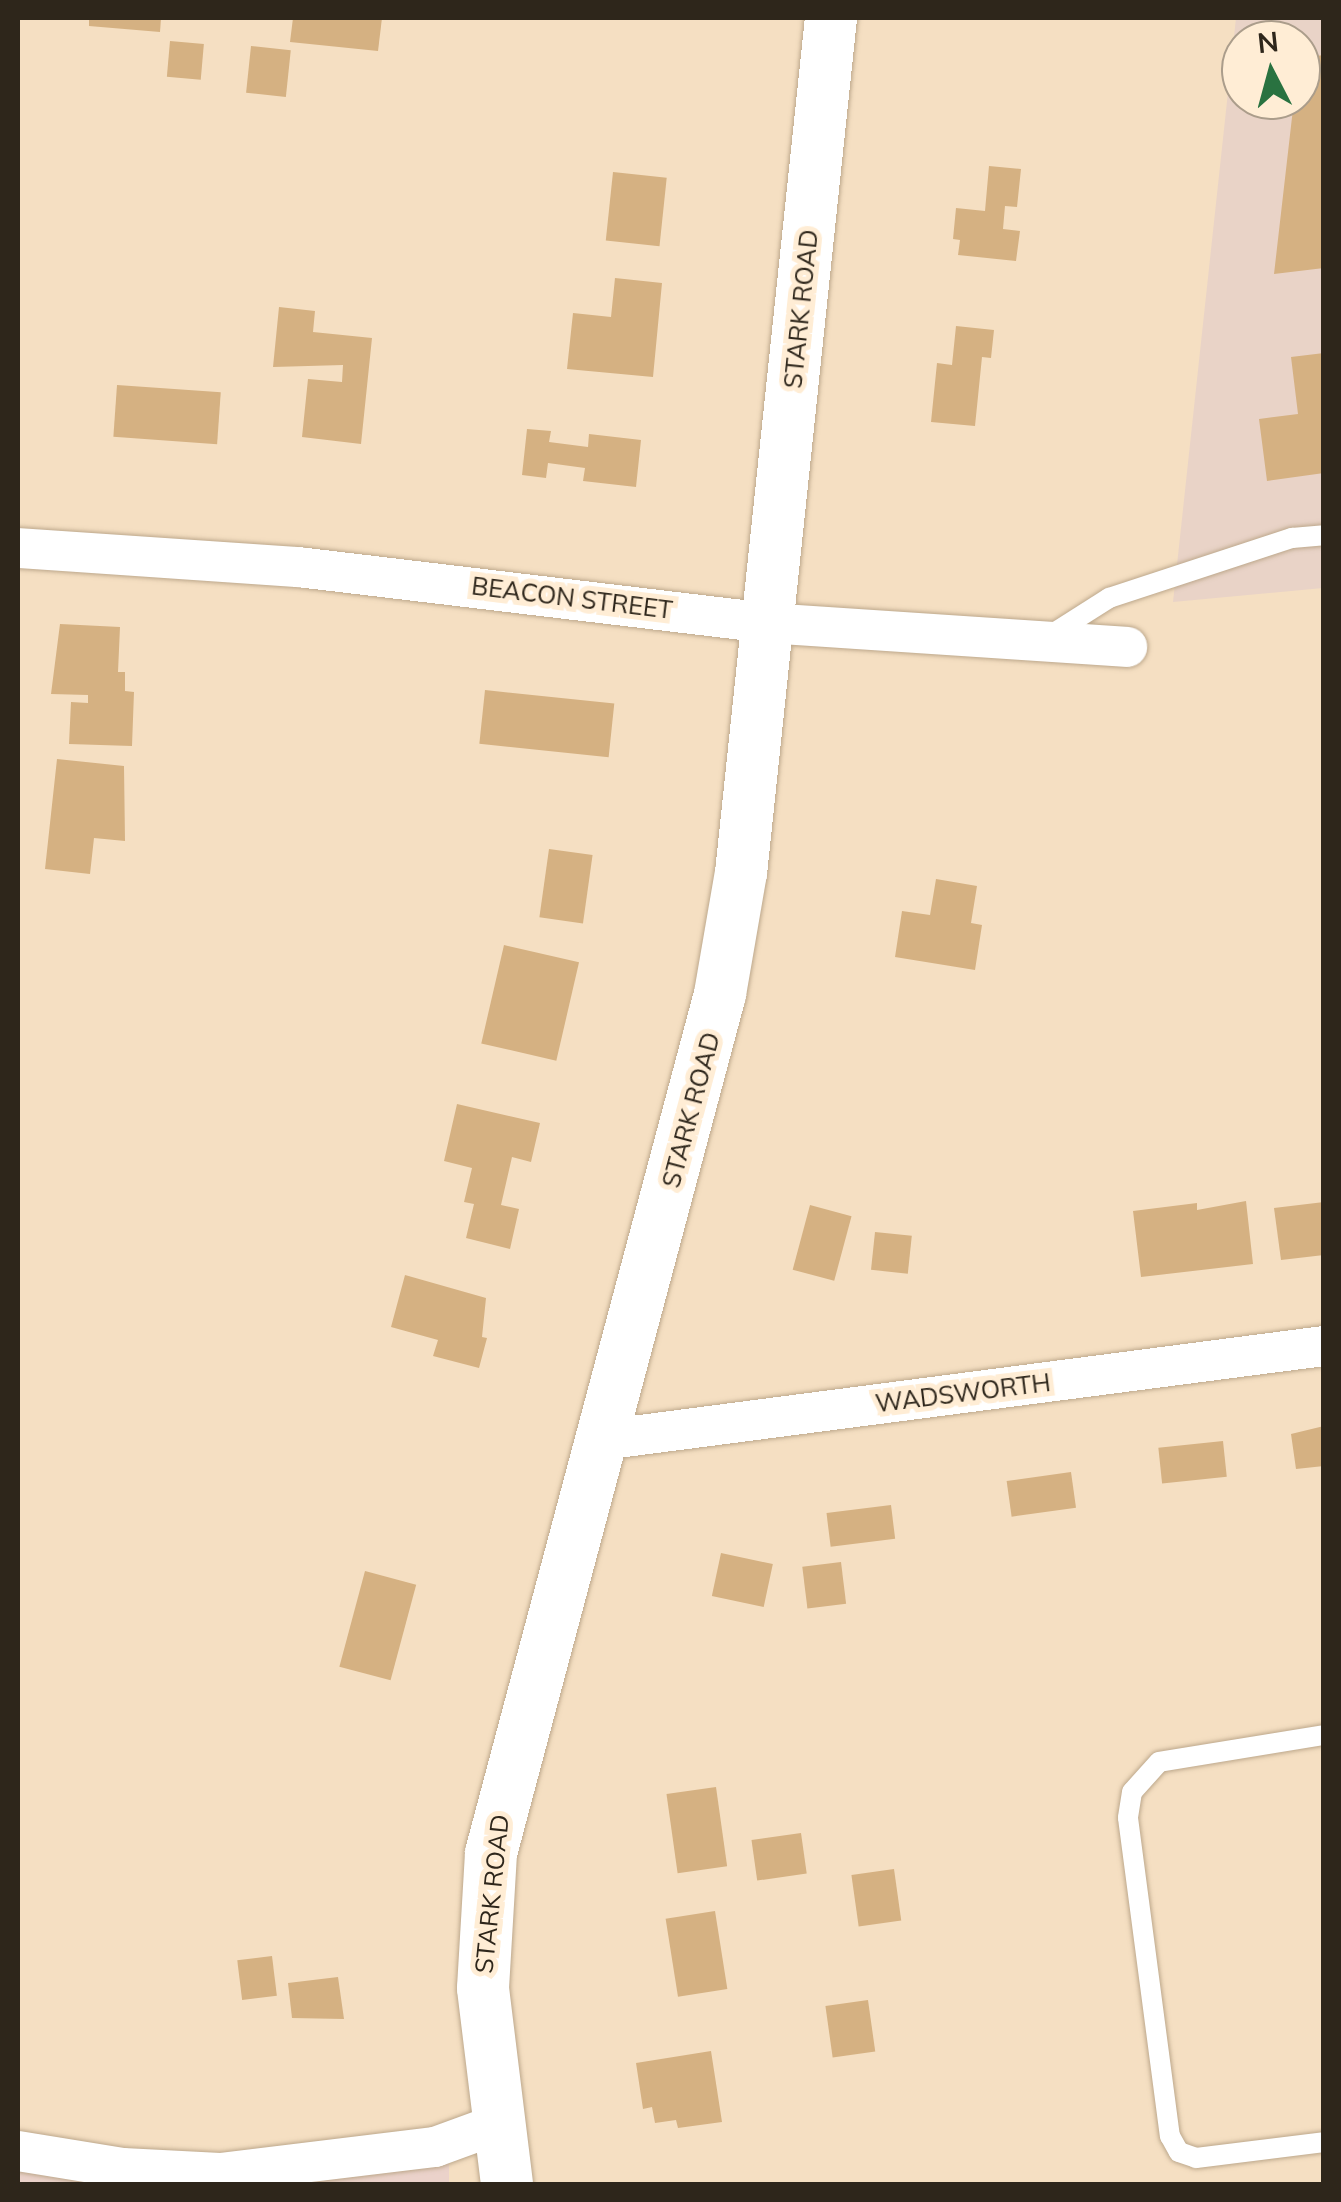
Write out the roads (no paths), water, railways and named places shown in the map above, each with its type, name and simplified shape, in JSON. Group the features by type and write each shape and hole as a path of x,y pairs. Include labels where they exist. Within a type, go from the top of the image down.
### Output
{"street":[{"name":"STARK ROAD","path":"507,2184 483,1988 492,1854 720,994 768,623 830,18"},
{"name":"BEACON STREET","path":"18,548 298,567 768,623 1127,647"},
{"name":"WADSWORTH","path":"602,1440 1324,1346"},
{"path":"18,2150 123,2168 220,2173 435,2147 498,2124"}],"lane":[{"path":"1040,642 1110,598 1292,538 1324,535"},
{"path":"1324,1735 1159,1762 1132,1792 1128,1818 1170,2136 1180,2152 1196,2158 1324,2142"}]}
